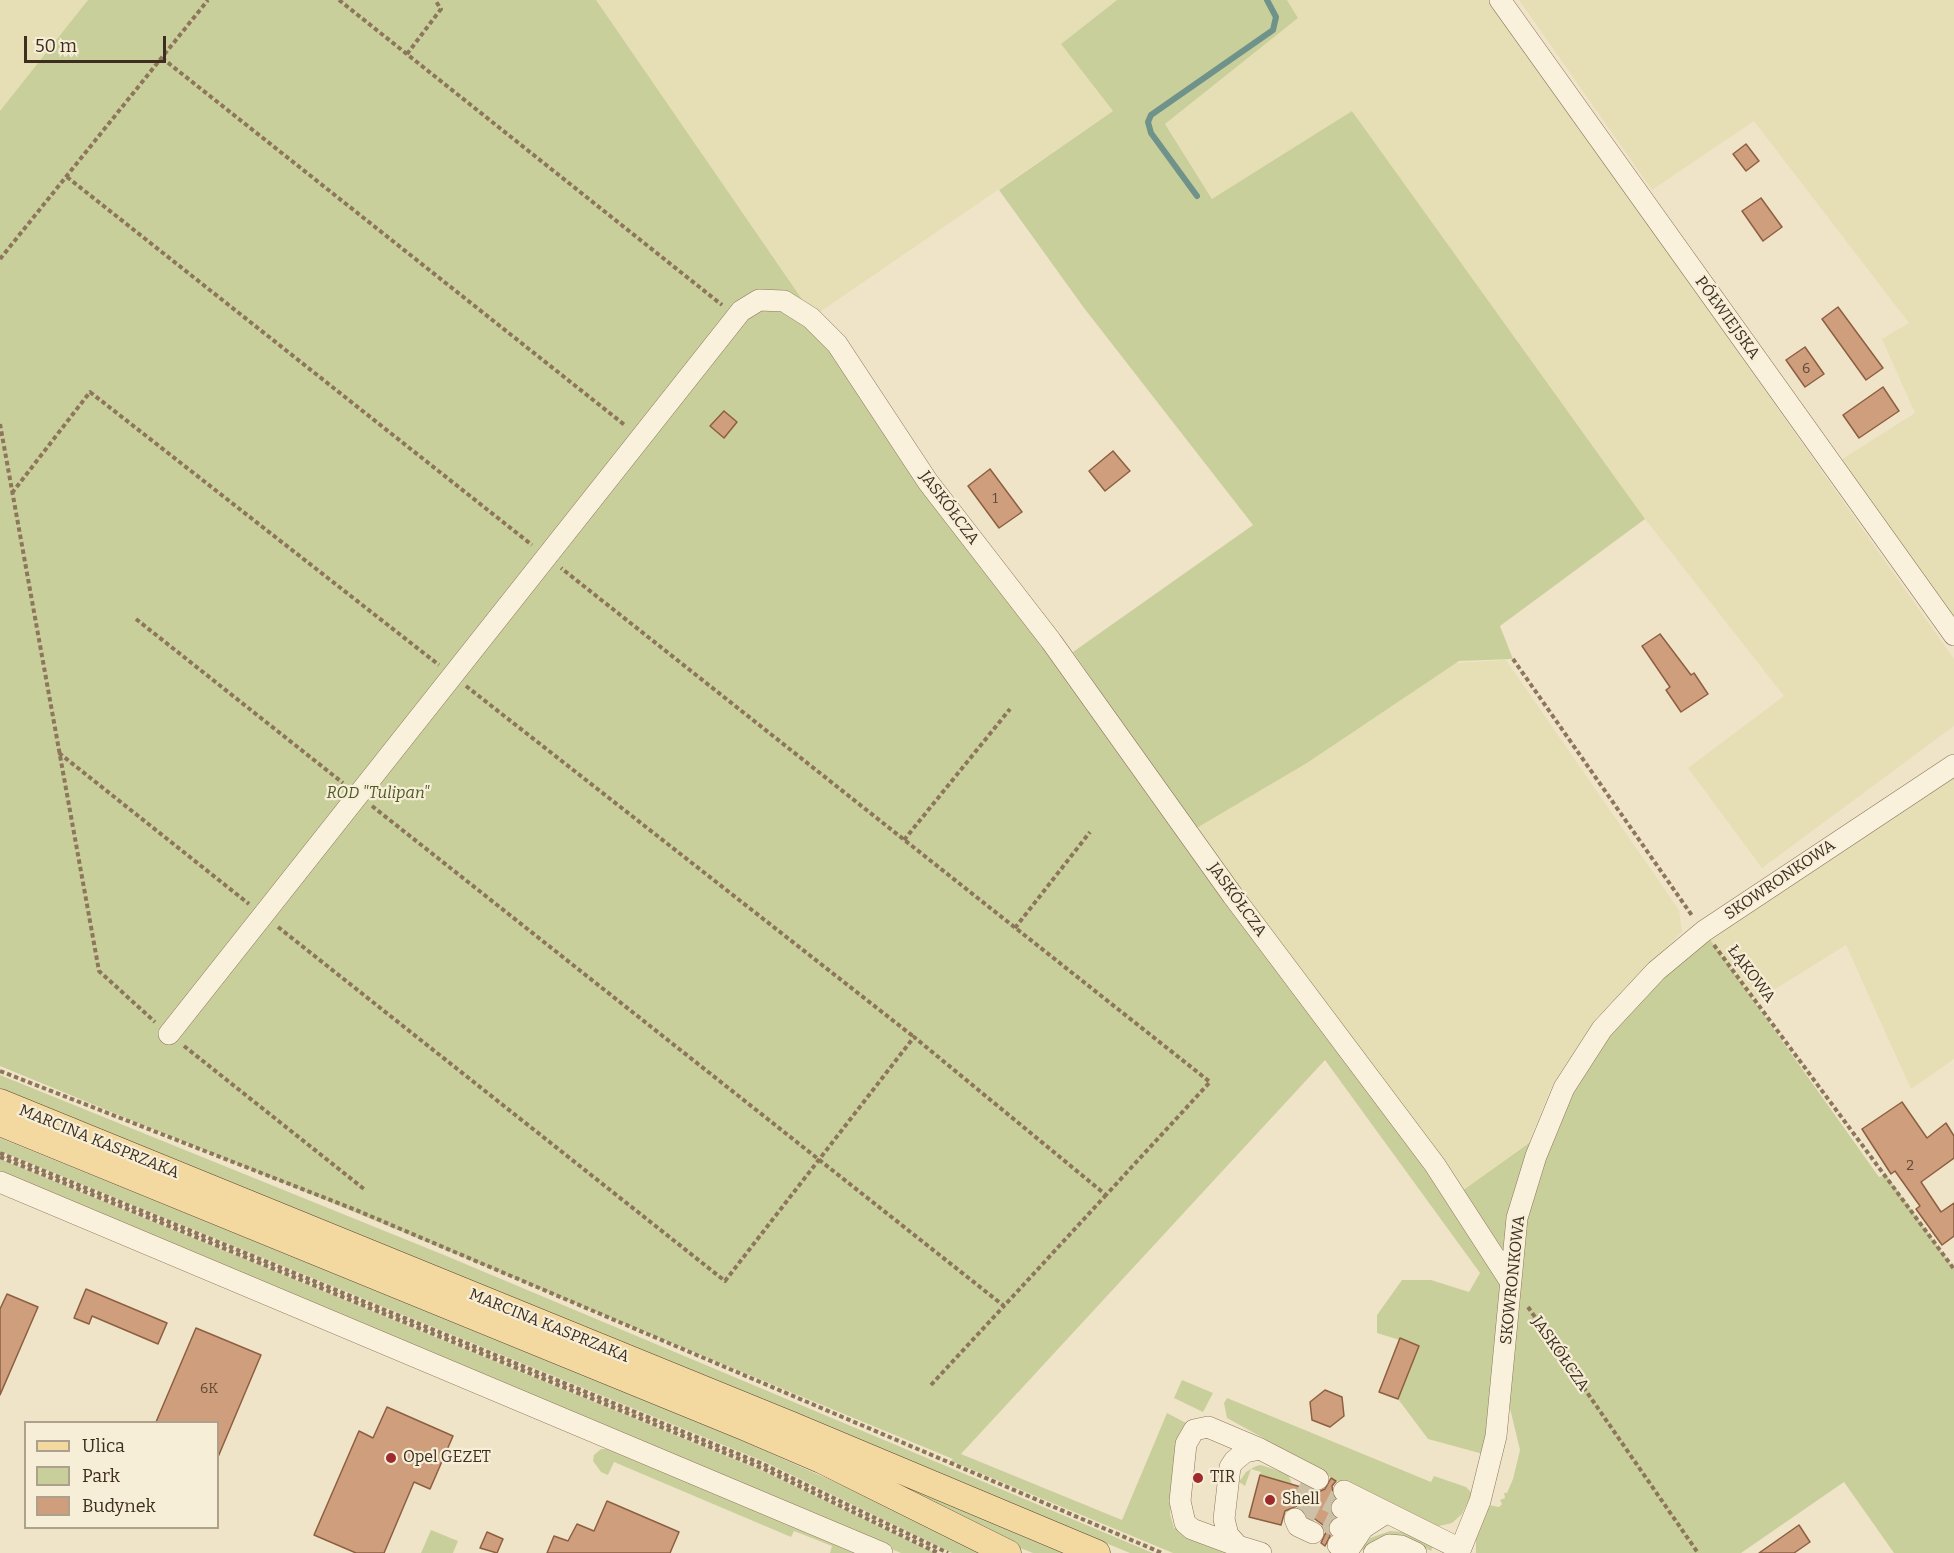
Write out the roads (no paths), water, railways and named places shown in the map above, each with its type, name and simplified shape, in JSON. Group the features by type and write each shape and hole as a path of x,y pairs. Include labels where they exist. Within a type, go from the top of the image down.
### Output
{"main road":[{"name":"MARCINA KASPRZAKA","path":"0,1102 792,1425 1097,1553"},
{"name":"MARCINA KASPRZAKA","path":"0,1123 766,1436 821,1460 1008,1553"}],"street":[{"name":"PÓŁWIEJSKA","path":"1500,0 1954,635"},
{"name":"JASKÓŁCZA","path":"169,1034 738,315 759,300 787,302 811,318 837,344 928,482 1051,641 1246,914 1435,1165 1510,1281"},
{"name":"SKOWRONKOWA","path":"1459,1551 1480,1501 1496,1436 1517,1218 1536,1156 1564,1088 1602,1029 1656,972 1704,932 1954,765"},
{"path":"0,1182 882,1553"},
{"path":"1262,1553 1192,1529 1185,1522 1180,1501 1186,1444 1194,1431 1208,1427 1260,1449 1305,1477"},
{"path":"1238,1545 1228,1534 1224,1519 1230,1467 1239,1455 1260,1449"},
{"path":"1295,1519 1298,1526 1313,1533"},
{"path":"1354,1521 1459,1551"},
{"path":"1374,1553 1389,1545 1401,1546 1416,1553"}],"waterway":[{"path":"1197,196 1151,133 1148,122 1151,115 1273,30 1276,17 1267,0"}],"tunnel":[{"path":"1299,1486 1342,1508"},
{"path":"1297,1507 1340,1528"}],"place":[{"name":"Opel GEZET","path":"391,1458"},
{"name":"TIR","path":"1198,1478"},
{"name":"Shell","path":"1270,1500"}],"park label":[{"name":"ROD \"Tulipan\"","path":"378,794"}]}
